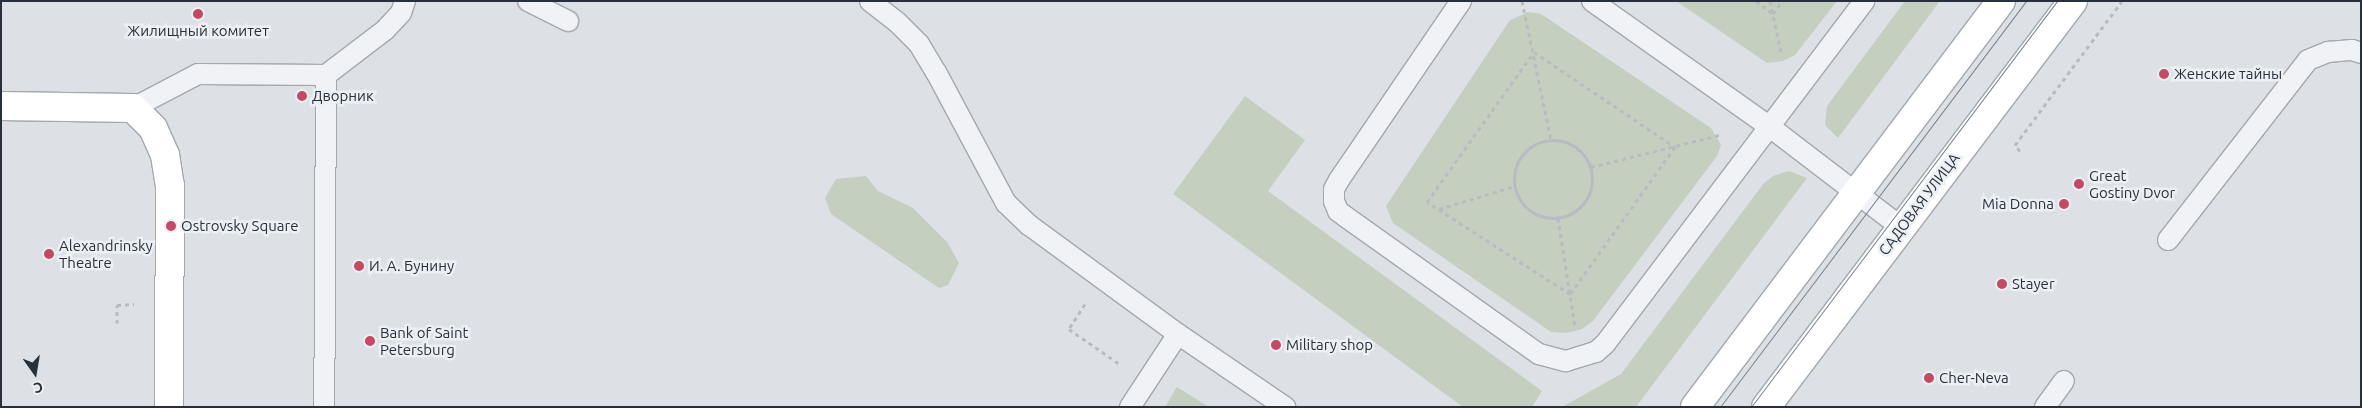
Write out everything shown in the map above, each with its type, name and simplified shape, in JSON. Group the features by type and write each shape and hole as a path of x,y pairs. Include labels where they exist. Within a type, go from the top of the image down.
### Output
{"main road":[{"path":"1695,407 2001,1"},
{"name":"САДОВАЯ УЛИЦА","path":"1766,407 2072,1"},
{"path":"1,106 133,108 153,128 165,155 170,185 169,407"}],"lane":[{"path":"133,108 198,74 326,75 386,30 401,13 405,1"},
{"path":"528,1 568,21"},
{"path":"870,1 897,22 919,44 1006,203 1028,225 1178,334 1285,407"},
{"path":"1461,1 1339,180 1334,189 1334,201 1338,211 1346,217 1539,354 1552,360 1580,359 1596,352 1605,344 1864,1"},
{"path":"1592,1 1770,127 1902,227"},
{"path":"2168,240 2308,60 2328,52 2352,50 2361,53"},
{"path":"324,407 326,75"},
{"path":"1130,407 1178,334"},
{"path":"2045,407 2064,381"}],"path":[{"path":"1522,1 1551,140"},
{"path":"1756,1 1773,14 1782,1"},
{"path":"2020,151 2016,145 2122,1"},
{"path":"1534,52 1428,202 1570,294"},
{"path":"1534,52 1675,147"},
{"path":"1591,167 1675,147 1718,134 1770,127"},
{"path":"1551,140 1572,144 1583,152 1591,167 1590,192 1584,203 1572,213 1558,218 1542,216 1529,210 1519,198 1515,186 1517,165 1523,154 1535,144 1551,140"},
{"path":"1570,294 1675,147"},
{"path":"1439,208 1515,186"},
{"path":"1558,218 1580,359"},
{"path":"1102,279 1069,329 1146,383"},
{"path":"118,323 117,305 145,304"}],"green space":[{"path":"1676,1 1837,1 1795,55 1783,61 1767,63"},
{"path":"1905,1 1940,1 1838,138 1825,125 1827,106"},
{"path":"1529,12 1541,14 1711,128 1721,145 1717,156 1593,321 1582,329 1567,333 1551,332 1393,223 1386,206 1510,20"},
{"path":"1245,96 1305,140 1268,191 1542,391 1532,407 1463,407 1173,194"},
{"path":"1789,171 1807,178 1636,407 1562,407 1621,374 1764,183 1773,176"},
{"path":"866,176 878,191 913,208 947,242 959,263 948,285 939,288 831,214 825,198 836,179"},
{"path":"1177,387 1209,407 1165,407"}],"tram line":[{"path":"1720,407 2026,1"},
{"path":"1751,407 2057,1"}],"place":[{"name":"Жилищный комитет","path":"198,14"},
{"name":"Женские тайны","path":"2164,74"},
{"name":"Дворник","path":"302,96"},
{"name":"Great Gostiny Dvor","path":"2079,184"},
{"name":"Mia Donna","path":"2064,204"},
{"name":"Ostrovsky Square","path":"171,226"},
{"name":"Alexandrinsky Theatre","path":"49,254"},
{"name":"И. А. Бунину","path":"359,266"},
{"name":"Stayer","path":"2002,284"},
{"name":"Bank of Saint Petersburg","path":"370,341"},
{"name":"Military shop","path":"1276,345"},
{"name":"Cher-Neva","path":"1929,378"}]}
